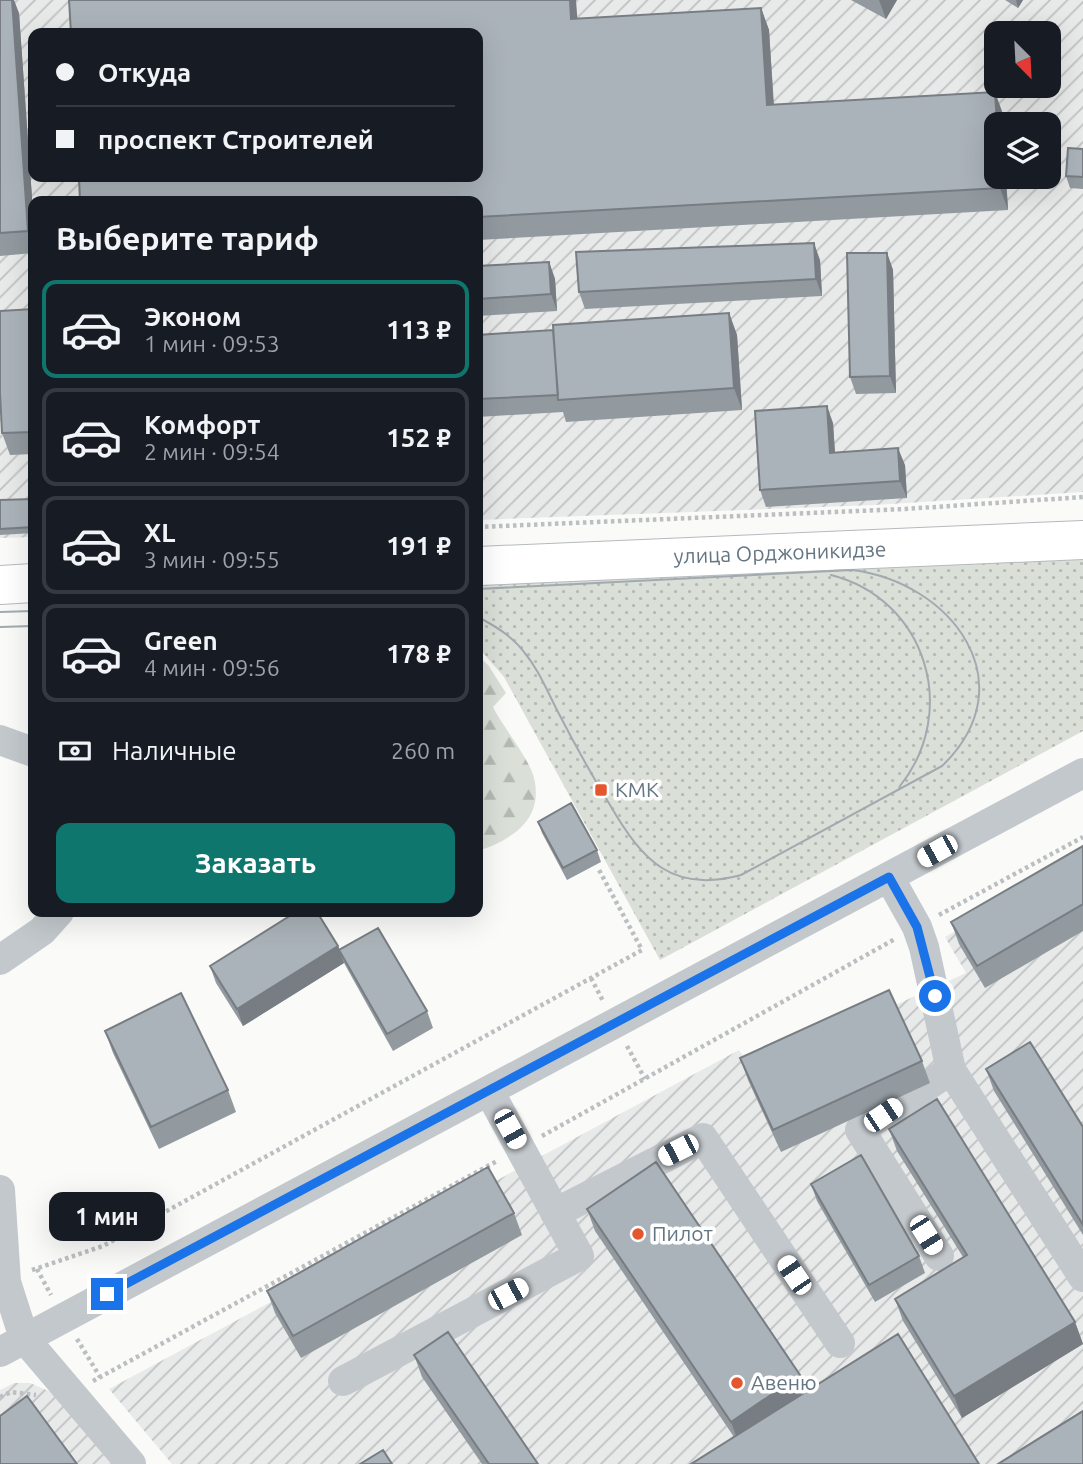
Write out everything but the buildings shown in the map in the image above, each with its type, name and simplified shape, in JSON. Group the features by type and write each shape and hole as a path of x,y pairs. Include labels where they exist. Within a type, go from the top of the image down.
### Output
{"main road":[{"name":"улица Орджоникидзе","path":"483,566 1083,540"},
{"path":"0,585 28,583"}],"street":[{"path":"0,740 28,750"},
{"path":"12,1345 1083,773"},
{"path":"889,877 917,927 924,947 951,1070 1083,1278"},
{"path":"0,960 42,931 55,917"},
{"path":"939,1256 860,1130 951,1070"},
{"path":"344,1381 579,1256 489,1091"},
{"path":"555,1213 703,1138 840,1343"},
{"path":"0,1190 12,1345 131,1464"}],"path":[{"path":"483,527 905,509 1083,497"},
{"path":"6,1282 103,1246 642,950 598,868"}],"shaded area":[{"path":"0,0 1083,0 1083,492 874,505 483,520 483,196 28,196 28,537 0,538"},
{"path":"1083,860 1083,1464 172,1464 109,1389 739,1050 752,1070 966,973 945,937"},
{"path":"14,1383 30,1383 51,1392 112,1464 0,1464 0,1390"}],"green space":[{"path":"1083,556 1083,731 660,960 504,677 483,653 483,582"},
{"path":"483,660 506,693 493,707 532,771 536,793 534,806 522,826 502,841 483,849"}],"tram line":[{"path":"483,589 852,570 888,578 920,594 947,615 966,641 977,671 978,702 967,734 942,766 741,875 717,880 696,880 678,876 662,868 634,842 589,770 529,659 509,636 483,620"},
{"path":"831,575 864,588 890,608 910,633 924,661 930,693 928,725 918,756 900,786"},
{"path":"0,612 28,611"},
{"path":"0,627 28,626"}],"place":[{"name":"КМК","path":"601,790"},
{"name":"Пилот","path":"638,1234"},
{"name":"Авеню","path":"737,1383"}],"route":[{"path":"107,1294 889,877 917,927 935,996"}]}
